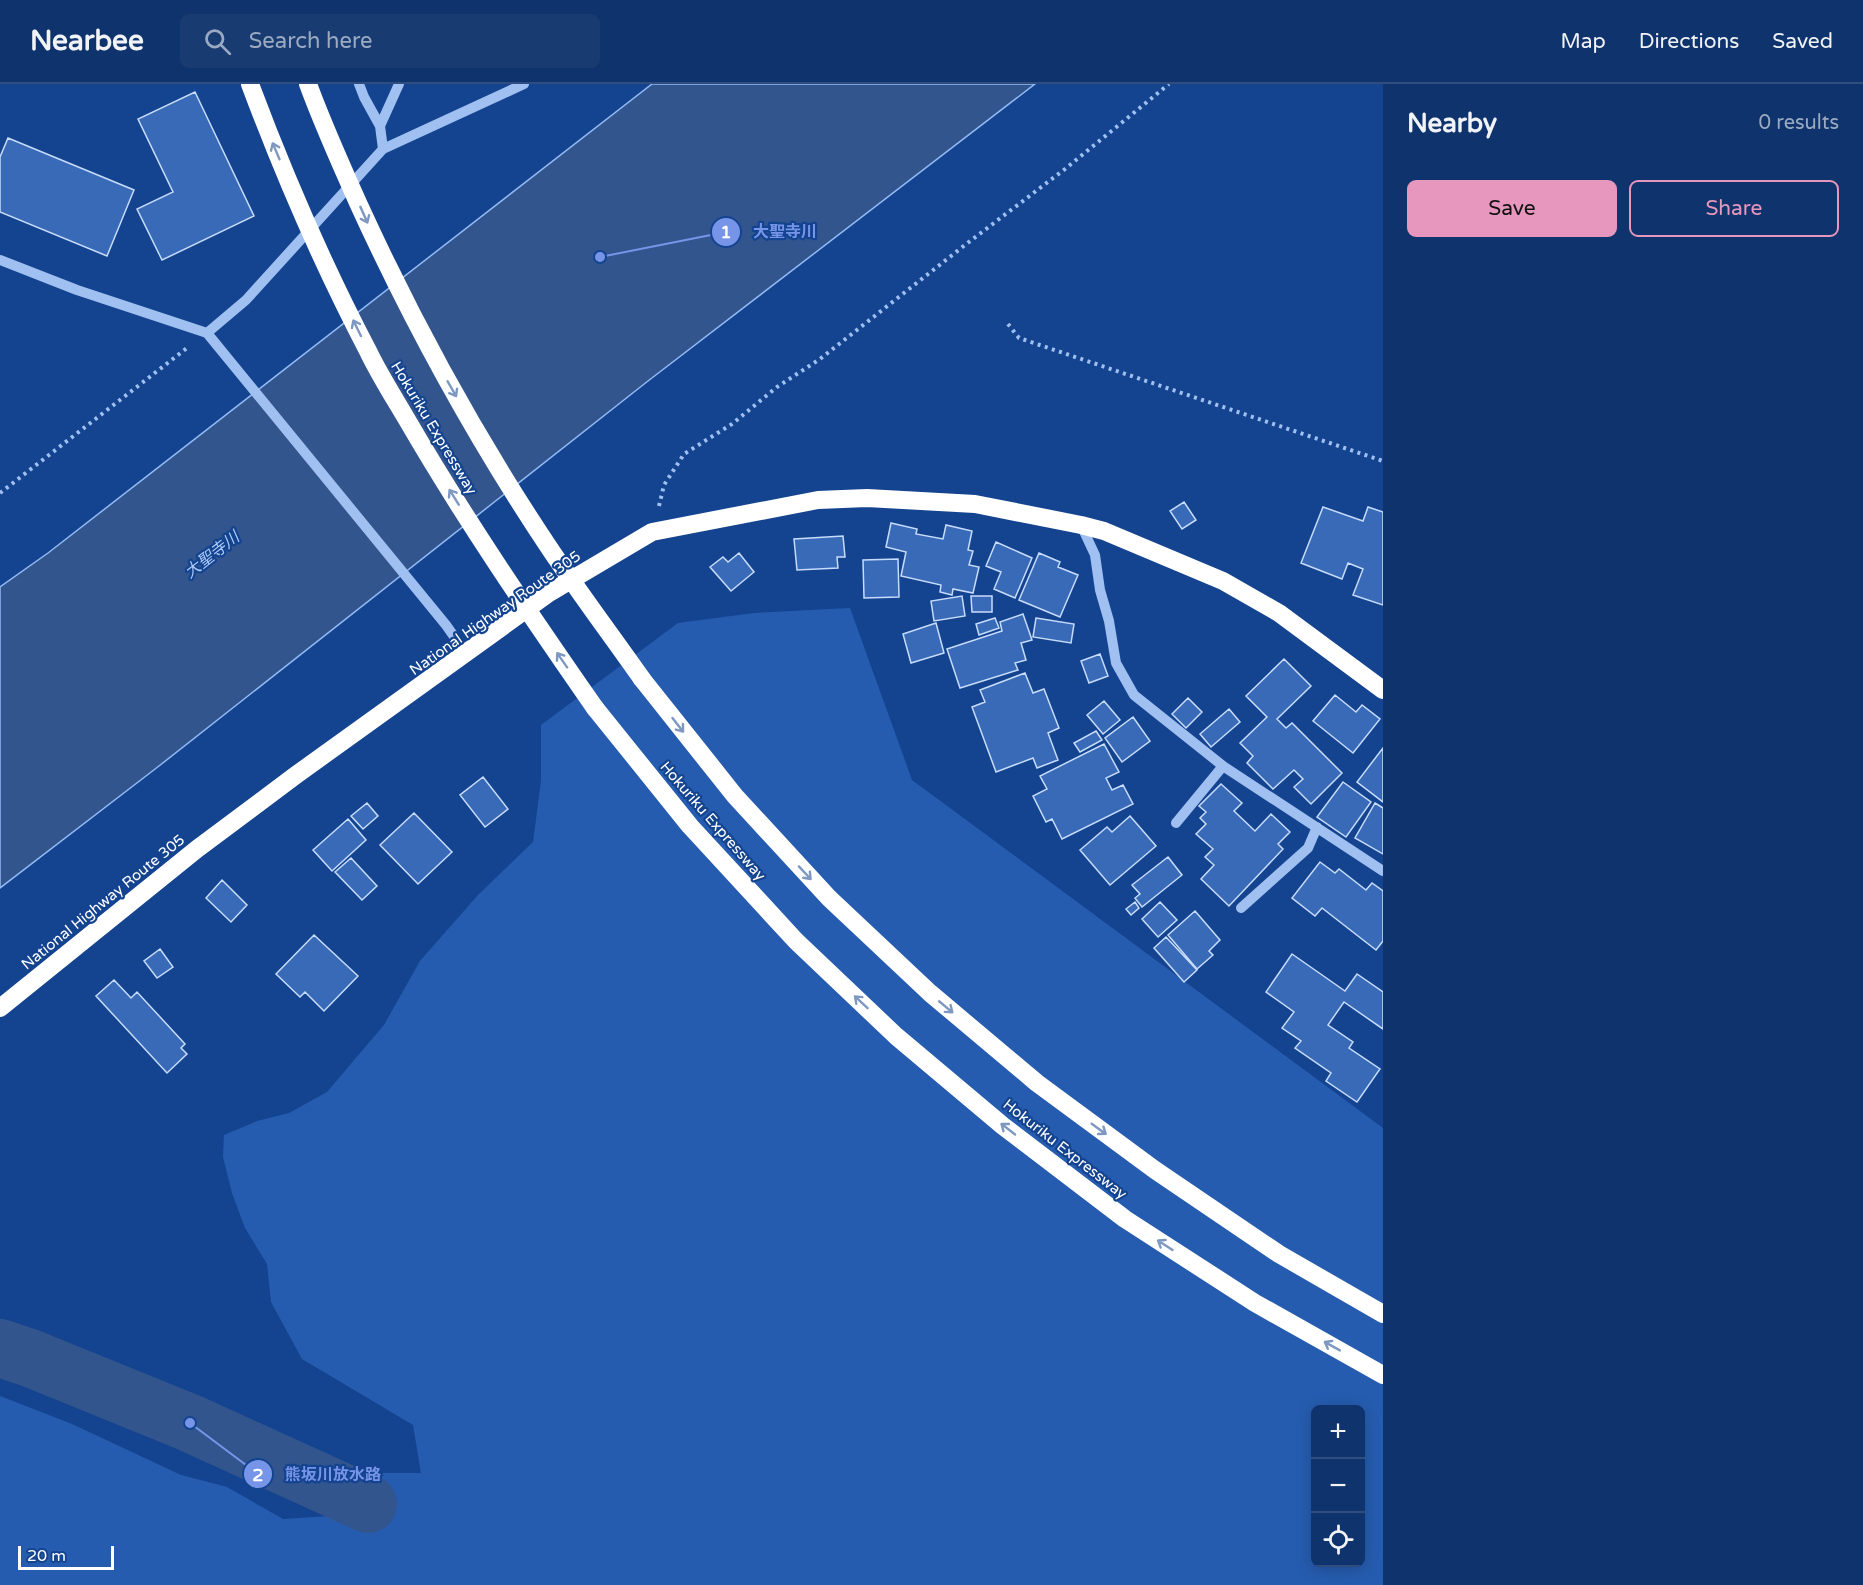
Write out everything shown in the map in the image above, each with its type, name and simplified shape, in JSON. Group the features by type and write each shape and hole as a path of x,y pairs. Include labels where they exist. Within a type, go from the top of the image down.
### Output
{"highway":[{"name":"Hokuriku Expressway","path":"250,84 268,132 314,237 368,351 433,464 501,573 595,708 690,826 796,941 905,1043 1003,1126 1125,1219 1255,1303 1383,1374"},
{"path":"308,84 321,119 370,228 425,342 485,446 548,545 642,679 743,805 829,898 930,993 1037,1083 1155,1170 1279,1254 1383,1314"},
{"name":"National Highway Route 305","path":"0,1008 197,849 465,652 549,593 652,532 818,500 867,498 975,504 1081,525 1104,531 1222,581 1279,613 1383,690"}],"street":[{"path":"359,84 380,126 383,148"},
{"path":"380,126 399,84"},
{"path":"207,333 246,300 383,148 524,84"},
{"path":"0,260 77,290 207,333 446,625 465,652"},
{"path":"1081,525 1095,555 1116,663 1134,695 1223,766 1383,871"},
{"path":"1176,823 1223,766"},
{"path":"1241,908 1308,848 1317,827"}],"path":[{"path":"652,532 664,485 684,454 732,424 777,387 820,360 1065,169 1169,84"},
{"path":"1008,324 1019,338 1383,461"},
{"path":"0,493 207,333"}],"shaded area":[{"path":"850,608 912,780 1383,1128 1383,1585 0,1585 0,1396 72,1424 181,1475 227,1487 283,1519 346,1515 371,1473 421,1473 413,1425 302,1359 271,1302 267,1264 245,1228 232,1193 223,1157 224,1135 257,1121 289,1113 327,1092 384,1025 420,961 478,895 533,842 541,781 541,725 678,623 754,613"}],"water":[{"path":"652,84 1035,84 648,381 159,766 0,888 0,587 48,553"}],"building":[{"path":"195,92 254,216 162,260 137,209 173,192 138,119"},
{"path":"8,138 134,190 107,256 0,212 0,157"},
{"path":"1184,502 1196,520 1182,529 1170,511"},
{"path":"1323,507 1363,521 1368,507 1383,512 1383,605 1353,595 1363,569 1348,563 1342,579 1301,563"},
{"path":"891,523 917,529 916,534 943,539 946,525 972,531 968,550 973,551 969,565 979,567 973,593 953,589 952,595 940,592 941,585 901,576 906,552 886,547"},
{"path":"843,536 845,557 837,557 838,568 797,570 794,539"},
{"path":"996,542 1032,558 1015,598 994,589 1001,572 986,566"},
{"path":"739,553 754,572 731,591 710,567 723,557 728,562"},
{"path":"1039,553 1060,562 1058,567 1078,575 1060,617 1019,600"},
{"path":"898,559 899,597 864,598 863,560"},
{"path":"962,596 965,616 934,621 931,601"},
{"path":"971,596 992,596 992,612 972,612"},
{"path":"1023,614 1032,640 1021,643 1026,660 1015,663 1018,670 960,688 947,649 1002,631 1000,622"},
{"path":"995,618 999,628 979,635 976,624"},
{"path":"1036,618 1074,624 1071,643 1033,637"},
{"path":"936,623 944,653 911,663 903,634"},
{"path":"1100,654 1108,676 1089,683 1081,661"},
{"path":"1284,659 1311,686 1277,719 1286,728 1292,723 1342,773 1311,804 1294,787 1303,779 1294,770 1273,789 1247,763 1253,756 1240,743 1267,717 1246,696"},
{"path":"1025,673 1033,693 1044,689 1059,728 1048,733 1058,760 1037,768 1033,758 996,772 972,707 985,702 980,690"},
{"path":"1335,695 1356,712 1362,705 1380,719 1353,753 1313,721"},
{"path":"1188,698 1202,712 1186,728 1172,714"},
{"path":"1104,701 1120,720 1103,734 1087,715"},
{"path":"1229,709 1240,722 1211,747 1200,734"},
{"path":"1133,717 1150,741 1122,762 1105,738"},
{"path":"1096,731 1102,740 1080,752 1074,743"},
{"path":"1104,744 1119,772 1106,778 1112,790 1123,785 1133,804 1062,839 1052,819 1046,822 1033,796 1047,789 1040,776"},
{"path":"1383,748 1383,802 1357,782"},
{"path":"483,777 508,809 485,827 460,795"},
{"path":"1343,782 1371,802 1346,837 1317,817"},
{"path":"1221,784 1242,803 1234,811 1255,831 1271,814 1290,832 1278,844 1283,849 1229,906 1201,879 1214,865 1205,857 1213,849 1196,834 1206,824 1200,818 1206,812 1199,806"},
{"path":"367,803 378,816 363,829 351,816"},
{"path":"1375,803 1383,808 1383,854 1355,838"},
{"path":"414,813 452,852 418,884 380,845"},
{"path":"1130,816 1156,846 1110,885 1080,850 1107,827 1112,832"},
{"path":"348,819 366,840 332,871 313,850"},
{"path":"1168,857 1182,875 1142,907 1135,898 1140,894 1132,885"},
{"path":"351,858 377,886 362,900 335,872"},
{"path":"1320,862 1335,873 1339,869 1366,890 1372,883 1383,891 1383,941 1376,950 1322,908 1315,916 1292,898"},
{"path":"222,880 247,905 231,922 206,898"},
{"path":"1135,902 1139,908 1131,915 1126,909"},
{"path":"1160,902 1177,920 1158,937 1142,919"},
{"path":"1195,911 1220,940 1209,951 1213,955 1197,969 1168,935"},
{"path":"314,935 358,976 324,1011 305,992 300,997 276,974"},
{"path":"1166,937 1197,970 1184,982 1154,948"},
{"path":"160,949 173,967 157,978 144,961"},
{"path":"1292,954 1345,991 1357,974 1383,992 1383,1029 1344,1002 1328,1025 1353,1042 1349,1048 1380,1069 1357,1102 1326,1081 1331,1073 1295,1048 1301,1041 1282,1028 1294,1012 1266,992"},
{"path":"114,980 131,998 137,992 185,1044 181,1048 187,1054 167,1073 96,996"}],"waterway":[{"path":"0,1348 190,1423 368,1504"}],"place":[{"name":"大聖寺川","path":"600,257"},
{"name":"熊坂川放水路","path":"190,1423"}]}
